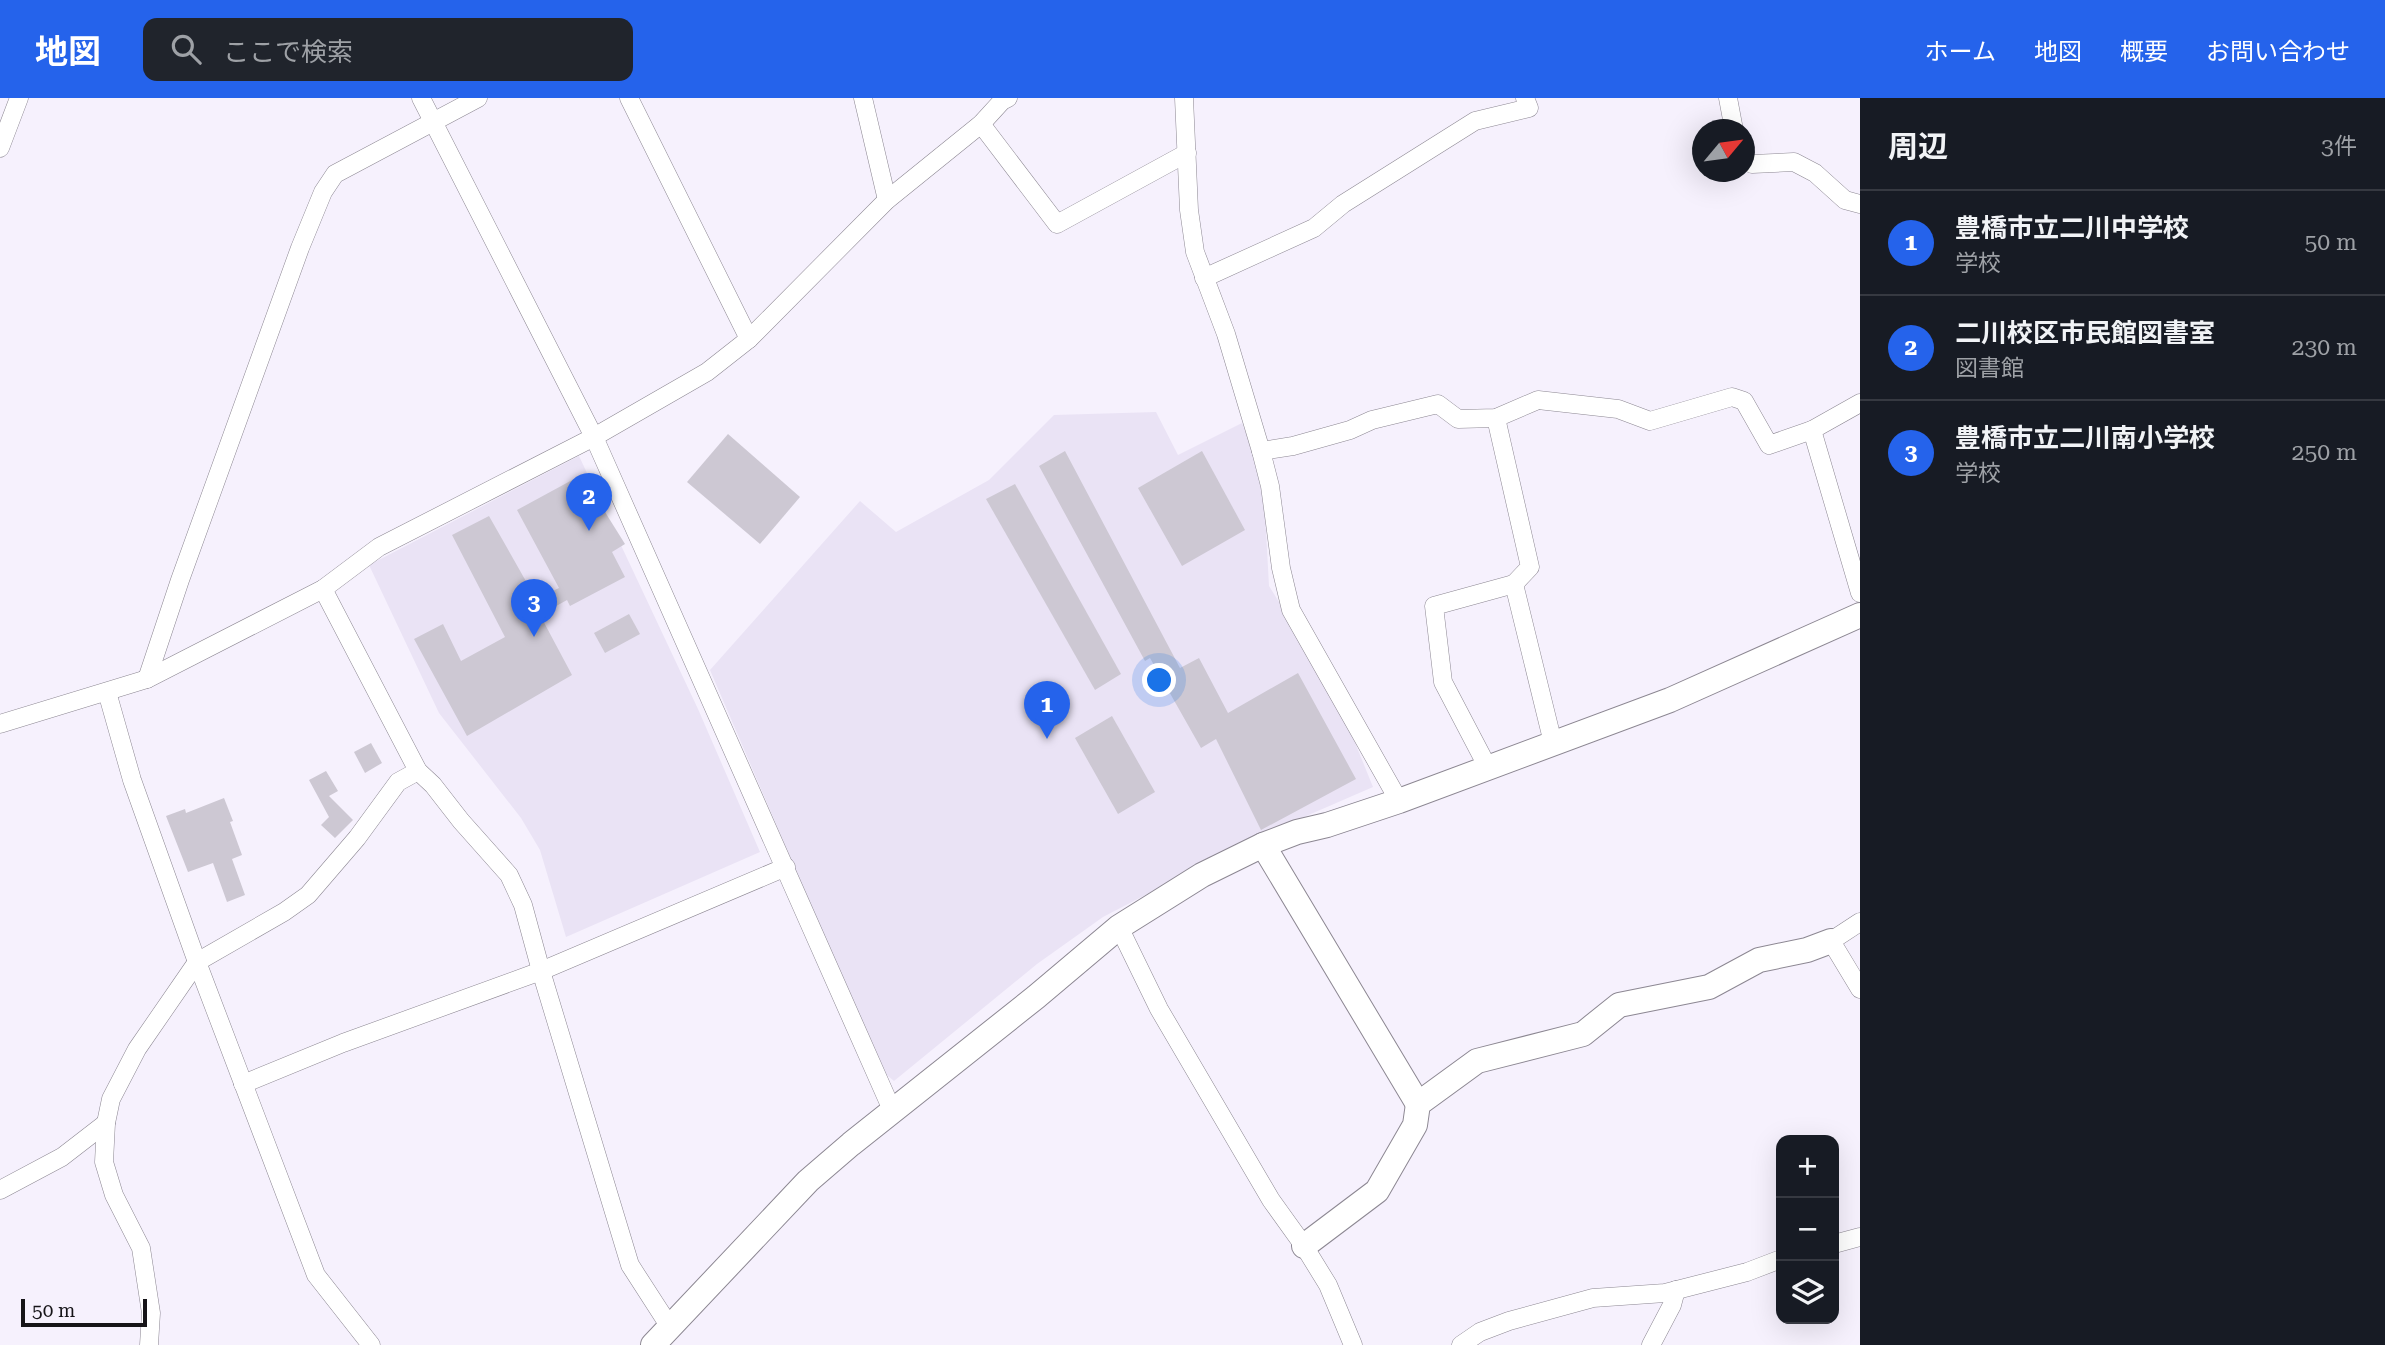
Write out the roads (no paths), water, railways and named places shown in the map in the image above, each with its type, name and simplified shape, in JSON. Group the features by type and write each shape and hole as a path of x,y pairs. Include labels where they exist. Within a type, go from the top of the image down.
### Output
{"street":[{"path":"0,148 19,98"},
{"path":"421,98 594,437 892,1110"},
{"path":"147,679 180,580 300,248 323,192 334,174 478,98"},
{"path":"629,98 749,339"},
{"path":"863,98 887,200"},
{"path":"0,724 147,679 323,589 379,547 594,437 706,372 749,339 887,200 981,124 1008,98"},
{"path":"1184,98 1189,210 1195,252 1226,334 1261,451 1270,486 1280,568 1291,610 1399,801"},
{"path":"1204,278 1314,228 1343,204 1475,121 1529,108 1525,98"},
{"path":"1728,98 1732,119"},
{"path":"981,124 1057,225 1187,153"},
{"path":"1755,164 1794,162 1815,173 1845,200 1860,204"},
{"path":"1261,451 1293,446 1372,420 1438,404 1458,419 1496,418 1538,400 1618,409 1650,421 1732,397 1744,401 1769,445 1812,430 1860,403"},
{"path":"1487,766 1443,682 1434,606 1514,584 1530,567 1496,418"},
{"path":"1812,430 1860,593"},
{"path":"1514,584 1553,743"},
{"path":"323,589 418,771 509,875 523,905 630,1265 670,1327"},
{"path":"653,1345 808,1181 1119,927 1202,875 1263,845 1399,801 1670,700 1860,615"},
{"path":"107,692 132,780 197,962 316,1275 371,1345"},
{"path":"149,1345 152,1313 141,1248 114,1195 104,1162 106,1124 111,1099 137,1049 197,962 284,912 308,895 357,838 398,782 418,771"},
{"path":"1263,845 1418,1104 1415,1125 1377,1191 1304,1246"},
{"path":"243,1084 343,1043 541,971 786,867"},
{"path":"1418,1104 1476,1061 1583,1034 1619,1005 1709,987 1759,960 1807,950 1832,941 1860,922"},
{"path":"1119,927 1159,1009 1271,1199 1328,1285 1353,1345"},
{"path":"1832,941 1860,989"},
{"path":"0,1190 62,1157 106,1124"},
{"path":"1839,1243 1860,1237"},
{"path":"1461,1345 1489,1328 1593,1297 1665,1293 1747,1272 1776,1261"},
{"path":"1651,1345 1672,1305 1675,1290"}],"place":[{"name":"二川校区市民館図書室","path":"589,531"},
{"name":"豊橋市立二川南小学校","path":"534,637"},
{"name":"豊橋市立二川中学校","path":"1047,739"}]}
